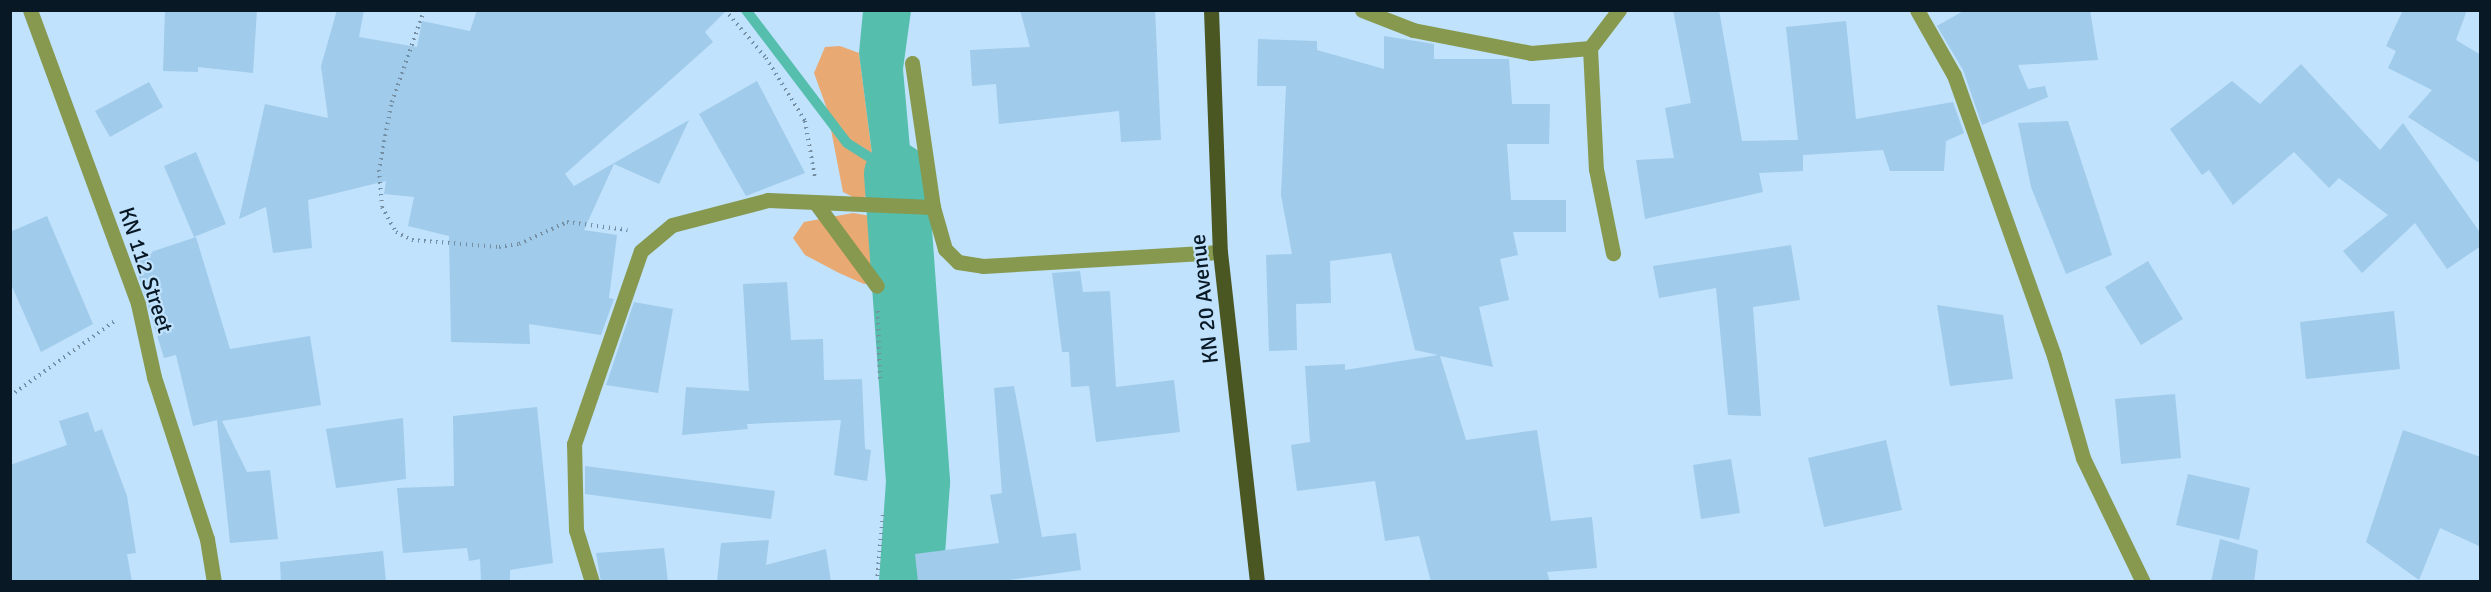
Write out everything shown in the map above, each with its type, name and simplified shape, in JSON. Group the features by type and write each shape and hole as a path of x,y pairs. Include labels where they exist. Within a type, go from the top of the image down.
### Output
{"main road":[{"name":"KN 20 Avenue","path":"1211,10 1220,252 1257,582"}],"street":[{"name":"KN 112 Street","path":"30,10 138,304 154,377 207,539 214,582"},
{"path":"1362,10 1413,30 1531,53 1590,48"},
{"path":"1613,253 1596,169 1590,48 1619,10"},
{"path":"1917,10 1954,75 2054,356 2083,458 2143,582"},
{"path":"912,63 926,206 945,249 970,265 1220,252"},
{"path":"592,582 576,530 574,444 641,251 672,225 768,200 815,202 856,208 926,206"},
{"path":"815,202 877,286"}],"path":[{"path":"424,10 391,105 379,170 382,207 396,232 412,240 499,246 519,244 567,222 592,222 652,241"},
{"path":"725,10 766,58 804,121 815,202"},
{"path":"877,286 880,379"},
{"path":"10,396 138,304"},
{"path":"877,582 883,512"}],"shaded area":[{"path":"863,11 911,11 903,69 912,171 896,174 873,161 859,53"},
{"path":"840,46 859,53 873,161 873,194 857,199 843,192 827,109 814,73 825,47"},
{"path":"853,213 877,217 890,265 883,281 864,284 839,273 805,255 793,238 804,222"}],"building":[{"path":"165,10 257,10 253,73 198,67 198,72 163,71"},
{"path":"337,10 364,10 359,37 417,47 422,21 470,31 477,10 727,10 705,32 713,42 565,174 574,186 689,120 659,184 614,164 584,230 617,235 609,298 614,299 601,335 529,324 530,344 451,342 449,236 408,226 414,197 384,194 386,181 308,200 312,248 273,253 266,207 239,219 265,104 328,118 321,66"},
{"path":"1020,10 1155,10 1161,140 1121,142 1119,111 999,124 996,84 972,86 970,50 1030,47"},
{"path":"1673,10 1719,10 1742,141 1798,140 1786,27 1846,21 1856,119 1953,102 1964,133 1946,141 1944,171 1890,171 1883,150 1803,155 1803,171 1759,173 1763,192 1645,219 1636,160 1674,158 1665,108 1691,103"},
{"path":"1965,10 2090,10 2098,60 2018,65 2028,89 2045,86 2048,97 1982,125 1963,70 1937,26"},
{"path":"2403,10 2467,10 2456,40 2481,55 2481,164 2408,117 2432,90 2388,68 2396,51 2386,46"},
{"path":"1384,36 1434,44 1434,59 1509,59 1512,104 1550,104 1549,144 1507,144 1511,200 1566,200 1566,232 1513,232 1518,255 1500,259 1509,300 1479,307 1493,367 1440,356 1466,440 1537,430 1551,521 1592,517 1597,568 1547,572 1550,582 1431,582 1419,536 1385,541 1375,481 1297,491 1291,445 1310,442 1305,366 1345,364 1345,370 1438,355 1415,350 1391,253 1330,261 1331,303 1296,304 1297,350 1269,351 1266,255 1292,254 1281,195 1286,86 1257,86 1258,39 1317,41 1317,50 1384,69"},
{"path":"2301,64 2380,150 2403,123 2481,234 2481,246 2447,269 2415,223 2362,273 2343,251 2388,215 2339,178 2329,188 2294,152 2233,205 2209,170 2202,175 2170,129 2232,81 2260,104"},
{"path":"757,81 805,173 746,196 699,114"},
{"path":"149,82 163,107 110,137 95,111"},
{"path":"2068,121 2112,255 2066,274 2031,187 2018,123"},
{"path":"196,152 226,224 194,237 164,166"},
{"path":"47,216 93,324 41,352 10,282 10,232"},
{"path":"196,237 230,349 310,336 321,405 222,421 247,472 270,470 278,539 230,543 217,420 193,426 176,355 164,358 133,258"},
{"path":"1791,245 1800,300 1753,307 1761,416 1728,415 1716,288 1659,298 1653,266"},
{"path":"2148,261 2183,319 2141,345 2105,287"},
{"path":"1080,271 1083,292 1110,291 1116,387 1174,380 1180,432 1096,442 1089,386 1071,387 1069,352 1062,352 1052,273"},
{"path":"787,282 791,340 823,339 824,380 862,379 865,449 871,450 867,481 834,475 841,420 747,424 748,429 682,435 686,387 749,391 743,284"},
{"path":"634,302 673,309 658,393 606,385"},
{"path":"1937,305 2003,315 2013,379 1950,386"},
{"path":"2394,311 2400,369 2306,379 2300,322"},
{"path":"1014,386 1042,537 1076,533 1081,570 995,582 918,582 915,554 999,543 990,495 1002,493 994,388"},
{"path":"2175,394 2181,458 2121,464 2115,399"},
{"path":"537,407 553,563 510,570 510,582 481,582 480,559 469,561 467,548 403,553 397,488 454,486 453,416"},
{"path":"88,412 95,432 102,429 127,496 136,553 127,554 132,582 10,582 10,465 67,445 59,421"},
{"path":"403,418 406,479 336,488 326,429"},
{"path":"2403,430 2481,457 2481,547 2440,528 2419,580 2366,542"},
{"path":"1886,440 1902,510 1824,527 1808,458"},
{"path":"1731,459 1740,513 1701,519 1693,465"},
{"path":"585,466 775,491 771,519 585,494"},
{"path":"2188,474 2250,488 2239,540 2176,525"},
{"path":"2220,539 2258,550 2254,582 2211,582"},
{"path":"769,540 766,565 826,549 831,582 717,582 721,543"},
{"path":"664,548 668,582 601,582 596,553"},
{"path":"383,551 386,582 281,582 280,562"}],"waterway":[{"path":"746,10 847,143 896,174"},
{"path":"896,174 918,482 911,582"}]}
